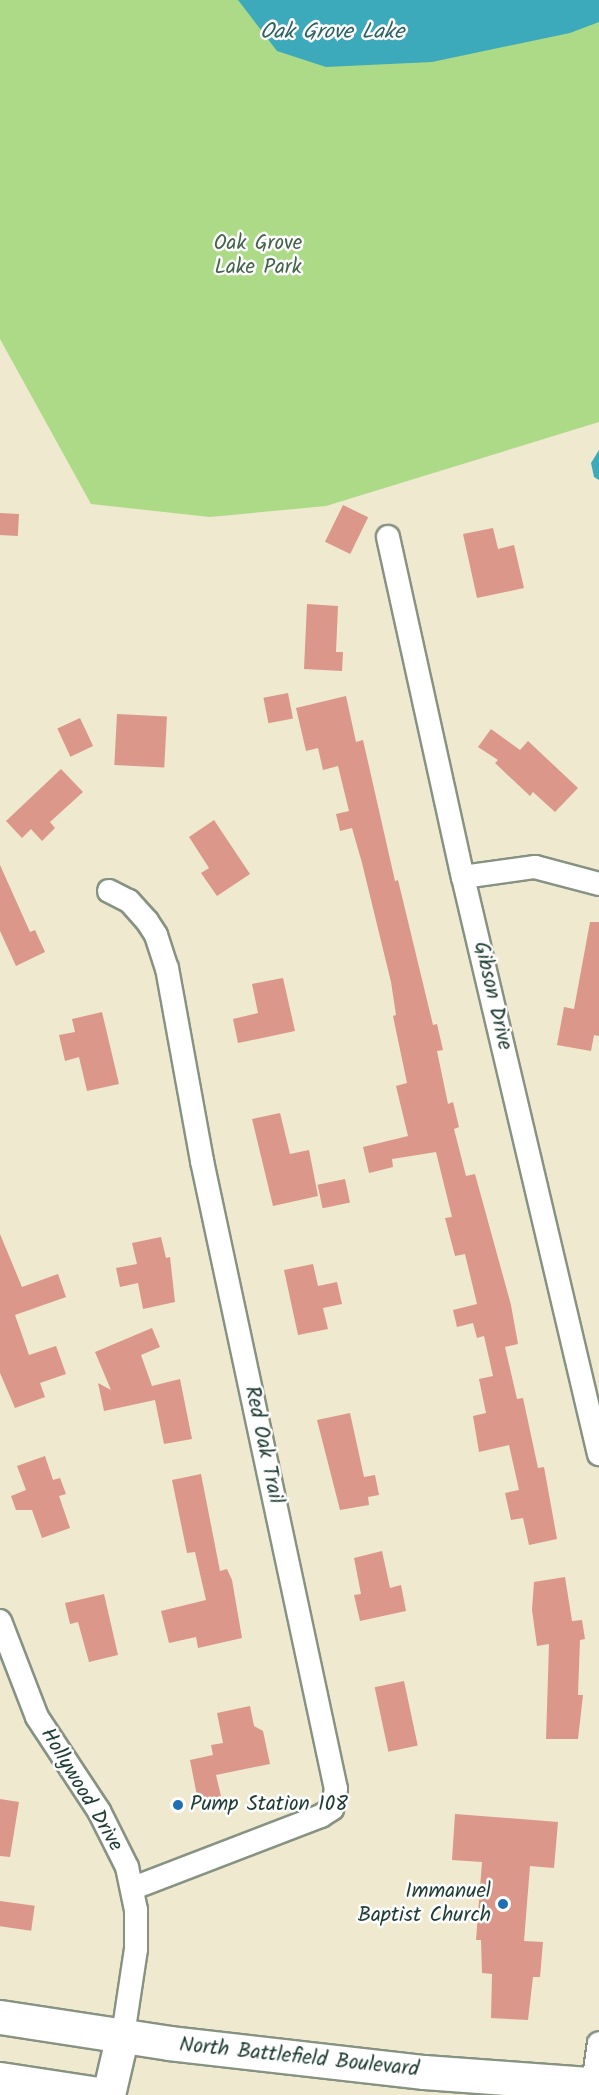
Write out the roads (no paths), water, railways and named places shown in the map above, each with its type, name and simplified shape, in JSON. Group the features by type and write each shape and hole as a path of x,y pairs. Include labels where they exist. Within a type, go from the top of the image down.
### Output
{"main road":[{"name":"North Battlefield Boulevard","path":"0,2017 123,2035 424,2072 596,2085"},
{"path":"10,2085 107,2095"}],"street":[{"name":"Gibson Drive","path":"388,537 463,877 590,1376 599,1454"},
{"path":"463,877 535,867 599,884"},
{"name":"Red Oak Trail","path":"109,891 129,901 147,921 156,935 167,968 202,1161 336,1789 332,1809 321,1816 133,1888"},
{"name":"Hollywood Drive","path":"0,1621 37,1717 99,1811 133,1888 136,1949 123,2035"},
{"path":"107,2095 123,2035"},
{"path":"596,2085 599,2043"}],"water":[{"name":"Oak Grove Lake","path":"238,0 599,0 599,22 570,33 432,62 326,67 277,51"},
{"path":"599,450 599,480 594,477 591,463"}],"place":[{"name":"Pump Station 108","path":"178,1805"},
{"name":"Immanuel Baptist Church","path":"503,1904"}],"park label":[{"name":"Oak Grove Lake Park","path":"258,256"}]}
